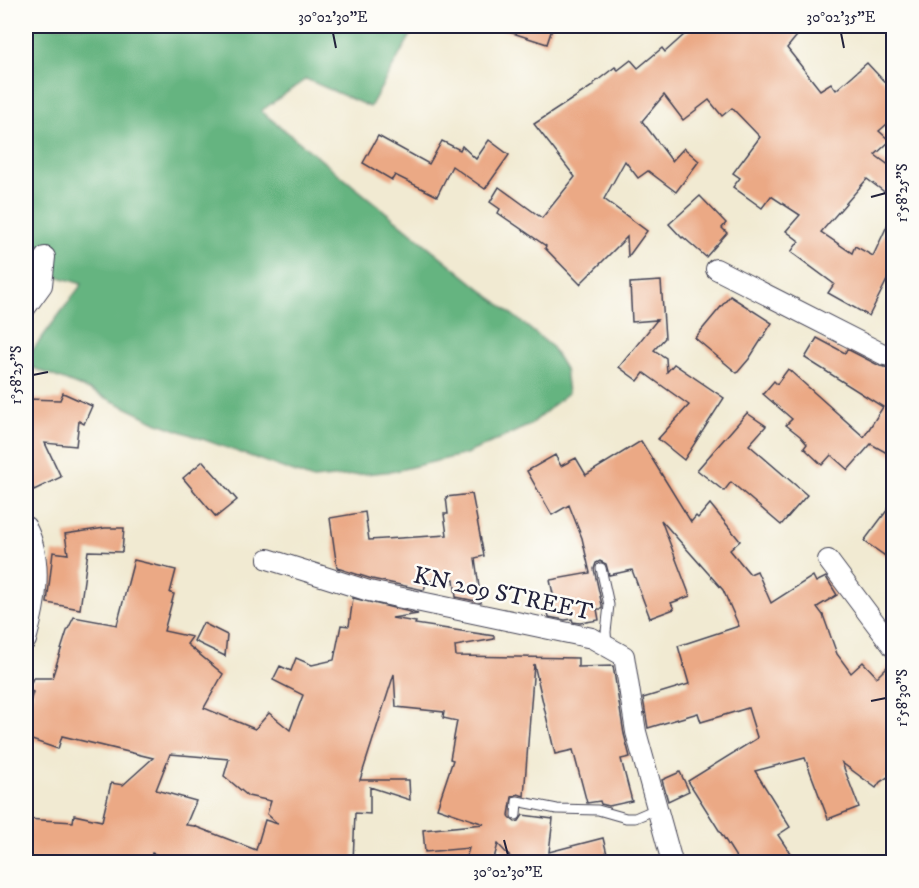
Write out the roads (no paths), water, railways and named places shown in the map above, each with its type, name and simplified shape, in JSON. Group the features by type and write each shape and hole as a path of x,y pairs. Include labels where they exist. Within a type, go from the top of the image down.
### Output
{"street":[{"path":"26,307 42,285 45,257"},
{"path":"716,269 885,355 894,357"},
{"path":"26,527 32,539 37,571 31,596 26,640"},
{"name":"KN 209 STREET","path":"268,559 369,591 592,638 624,656 636,732 672,862"},
{"path":"828,560 894,648"}],"lane":[{"path":"601,568 609,605 606,632 608,645"},
{"path":"516,814 517,801 557,809 598,810 626,818 635,818 656,809"}]}
